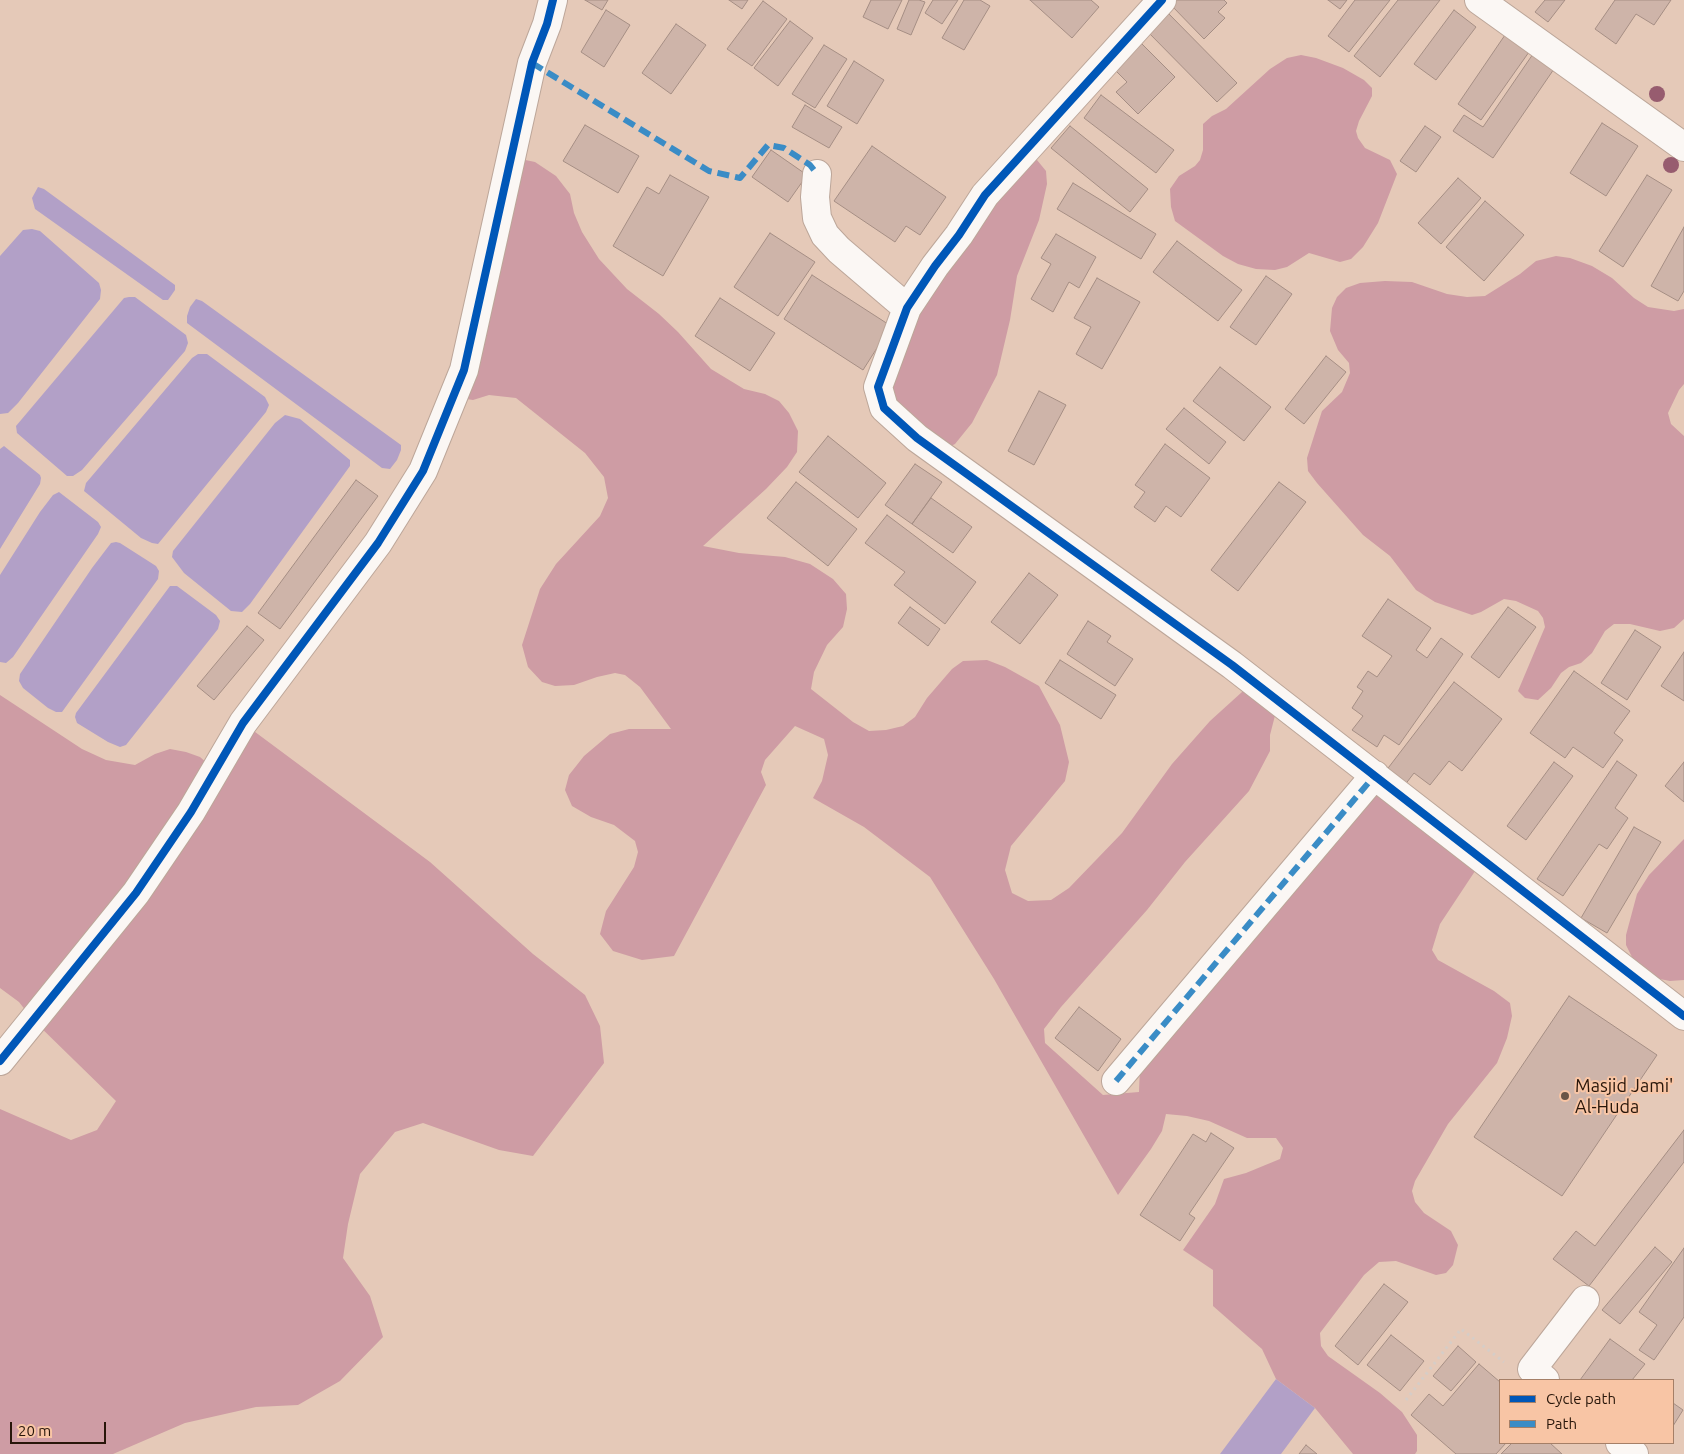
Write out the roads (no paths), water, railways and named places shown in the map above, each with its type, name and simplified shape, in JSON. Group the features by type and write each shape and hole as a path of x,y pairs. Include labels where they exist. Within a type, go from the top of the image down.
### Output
{"street":[{"path":"0,1061 136,893 191,812 243,722 378,544 423,471 464,370 532,63 547,24 553,0"},
{"path":"1162,0 985,195 907,308 878,387 884,408 923,443 1232,665 1684,1016"},
{"path":"1479,0 1684,148"},
{"path":"817,174 815,197 817,218 825,235 839,250 907,308"},
{"path":"1116,1081 1375,775"},
{"path":"1539,1375 1584,1300"},
{"path":"1621,1444 1634,1454"}],"place":[{"name":"Masjid Jami' Al-Huda","path":"1565,1096"}]}
